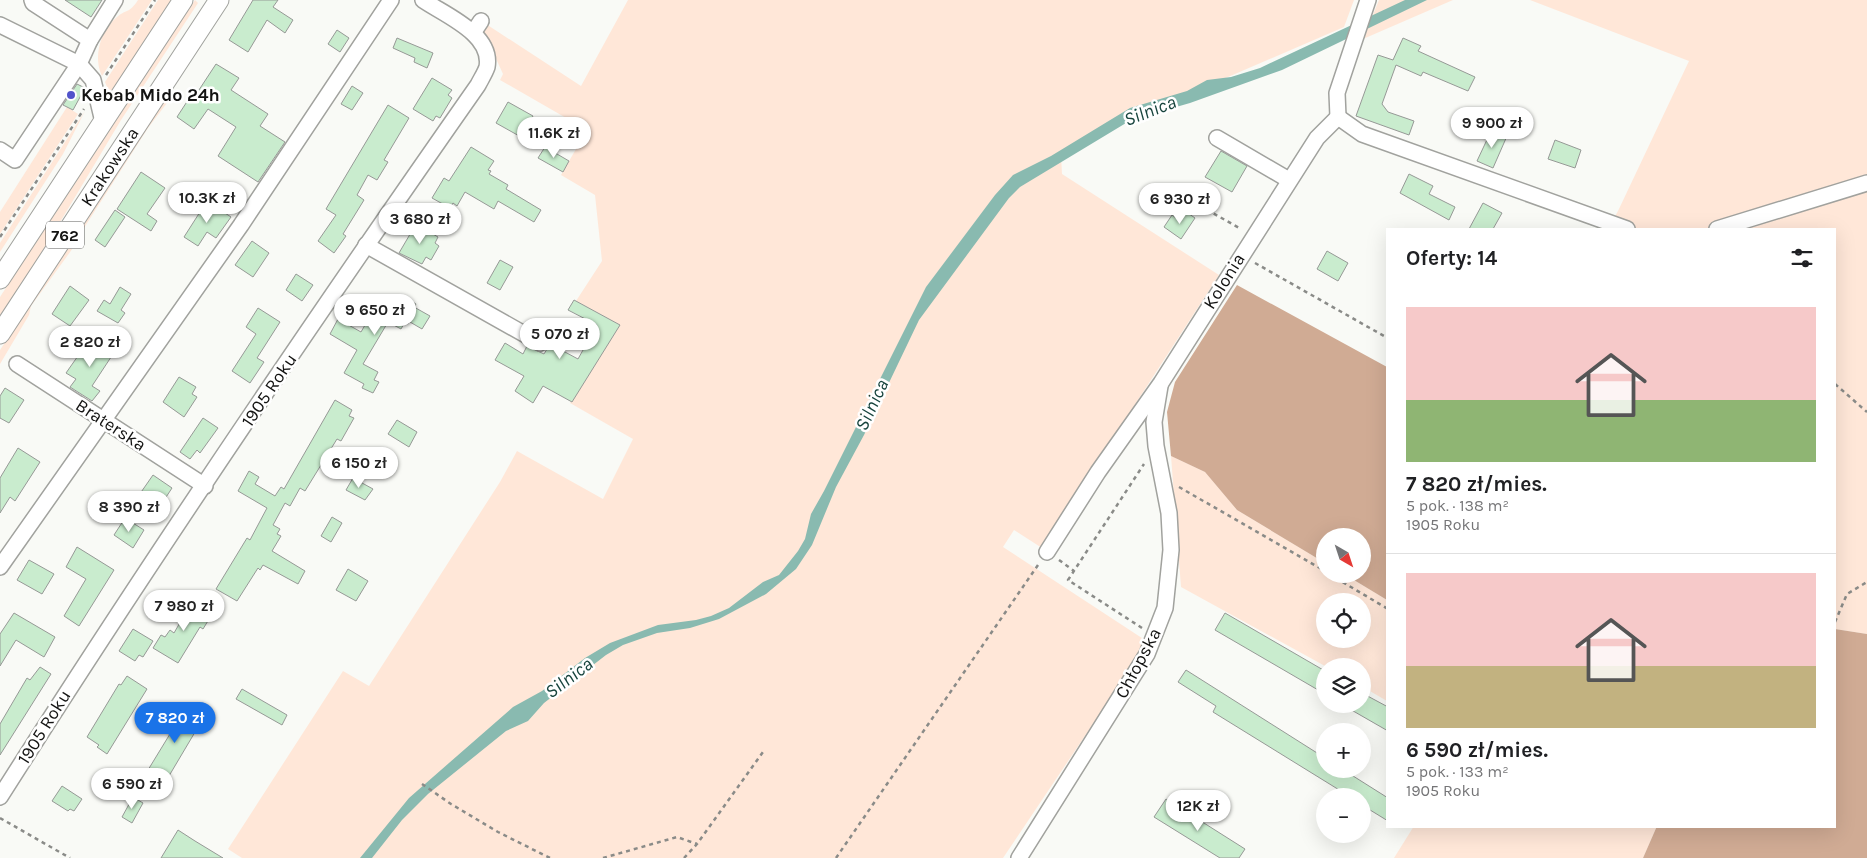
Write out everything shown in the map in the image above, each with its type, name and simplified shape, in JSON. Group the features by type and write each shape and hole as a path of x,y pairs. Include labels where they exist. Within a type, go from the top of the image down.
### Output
{"main road":[{"name":"Krakowska","path":"0,280 183,0"},
{"name":"Krakowska","path":"0,334 219,0"}],"street":[{"path":"32,0 33,3 90,40"},
{"path":"0,150 15,160 79,64 90,40 116,0"},
{"path":"0,567 241,225 391,0"},
{"name":"1905 Roku","path":"0,797 76,676 366,245 478,85 486,69 488,57 477,27 423,0"},
{"path":"1368,0 1336,93 1338,117 1362,134 1624,228"},
{"path":"0,25 79,64 93,80 102,122"},
{"name":"Kolonia","path":"1047,552 1098,472 1161,382 1241,254 1317,138 1338,117"},
{"path":"1217,138 1289,180"},
{"path":"1720,228 1867,182"},
{"path":"366,245 540,343"},
{"name":"Braterska","path":"17,364 205,486"},
{"name":"Chłopska","path":"1019,858 1147,654 1165,608 1171,550 1169,513 1156,446 1154,422 1161,382"}],"path":[{"path":"0,238 155,0"},
{"path":"1165,186 1253,236"},
{"path":"1241,254 1384,336"},
{"path":"1836,385 1867,412"},
{"path":"1155,637 1068,580 1156,446"},
{"path":"1162,478 1316,566"},
{"path":"836,858 1047,552"},
{"path":"1836,620 1847,594 1867,582"},
{"path":"1344,583 1386,608"},
{"path":"684,858 697,844 763,752"},
{"path":"422,784 498,832 550,858"},
{"path":"0,818 70,858"},
{"path":"603,858 678,837 697,844"}],"shaded area":[{"path":"138,0 152,0 102,76 99,69 98,53 102,37 111,23 130,9"},
{"path":"158,0 172,0 112,92 109,92 105,82"},
{"path":"195,0 198,3 121,120 47,244 0,317 0,297"},
{"path":"628,0 1354,0 1344,27 1191,93 1130,108 1061,155 1062,174 1219,275 1042,548 1014,530 1003,547 1148,642 1003,858 242,858 228,849 343,671 369,686 500,482 517,451 603,499 633,439 570,403 618,324 576,301 602,261 595,195 561,175 587,130 500,80 503,74 483,30 486,24 581,86"},
{"path":"1379,0 1453,0 1363,39"},
{"path":"1530,0 1867,0 1867,634 1836,629 1836,228 1609,228 1689,61"},
{"path":"169,94 173,95 148,128 82,231 80,228"},
{"path":"67,107 78,114 0,234 0,212"},
{"path":"85,111 63,154 0,252 0,243"},
{"path":"72,241 78,241 31,306 29,315 0,364 0,350"},
{"path":"1237,285 1386,366 1386,599 1359,583 1371,583 1371,528 1316,528 1316,558 1237,510 1205,472 1171,456 1167,412 1175,382"},
{"path":"1171,456 1205,472 1237,510 1316,558 1316,583 1359,583 1386,599 1386,700 1371,692 1371,658 1316,658 1316,661 1181,587"},
{"path":"1836,629 1867,634 1867,858 1643,858 1656,828 1836,828"},
{"path":"1413,828 1656,828 1643,858 1394,858"}],"water":[{"name":"Silnica","path":"1405,0 1427,0 1282,70 1190,103 1131,120 1020,187 1009,198 919,320 864,435 836,487 812,545 796,569 766,594 719,619 690,628 657,633 623,645 606,655 544,703 528,721 506,731 428,794 402,820 372,858 360,858 409,798 513,707 542,691 585,658 610,643 658,625 711,616 729,608 763,582 779,575 805,539 811,514 926,287 995,195 1013,175 1051,156 1130,108 1187,91 1207,80 1231,77 1260,68"}],"building":[{"path":"65,0 102,0 91,17"},
{"path":"253,0 278,0 273,7 293,20 285,33 267,20 248,52 229,40"},
{"path":"337,30 349,38 340,52 328,44"},
{"path":"397,38 433,53 427,68 414,62 415,58 393,48"},
{"path":"1403,38 1421,46 1418,51 1475,77 1468,91 1423,72 1421,76 1396,65 1382,104 1388,112 1414,121 1409,135 1356,116 1378,55 1393,60"},
{"path":"216,64 239,78 231,90 268,114 260,126 285,142 258,182 218,156 236,127 208,109 194,129 177,117 190,97 193,99"},
{"path":"432,78 452,90 448,95 452,98 440,118 436,116 433,121 413,109"},
{"path":"77,84 85,88 73,110 63,105"},
{"path":"352,86 363,93 352,110 341,104"},
{"path":"508,102 533,116 521,137 496,123"},
{"path":"388,105 409,118 384,160 388,162 377,180 368,175 357,195 364,200 343,234 346,236 334,253 318,241 336,215 326,209"},
{"path":"1492,129 1507,136 1493,168 1477,161"},
{"path":"1555,140 1581,150 1575,168 1548,159"},
{"path":"471,147 494,161 488,170 491,171 489,174 508,185 506,189 541,210 534,222 498,201 494,209 465,192 457,206 453,203 450,208 432,198 444,178 449,181"},
{"path":"545,147 569,161 563,172 538,158"},
{"path":"1221,151 1247,166 1232,192 1205,177"},
{"path":"141,172 165,188 147,214 157,221 151,231 117,209"},
{"path":"1409,174 1433,186 1429,194 1455,207 1449,220 1400,193"},
{"path":"207,201 231,217 216,238 207,232 198,246 184,237"},
{"path":"1483,203 1502,213 1494,228 1470,228"},
{"path":"115,210 125,217 105,247 95,240"},
{"path":"1185,211 1195,218 1181,239 1164,227 1172,215 1179,220"},
{"path":"416,224 438,237 435,243 439,246 431,260 426,257 422,264 399,253"},
{"path":"252,241 269,253 253,277 235,265"},
{"path":"1327,251 1348,263 1338,281 1317,269"},
{"path":"500,260 513,267 500,290 487,283"},
{"path":"296,274 313,285 302,301 286,290"},
{"path":"70,286 89,300 70,326 52,314"},
{"path":"120,287 131,294 121,310 125,313 118,323 97,311 104,300 110,304"},
{"path":"402,296 416,304 414,307 430,316 422,329 410,322 408,324 405,322 401,329 388,322 363,364 378,372 374,380 379,382 373,393 362,388 364,384 344,373 357,350 330,334 338,319 361,332 380,299 396,308"},
{"path":"574,300 620,325 572,402 543,386 533,403 515,391 524,376 495,360 505,343 523,354 527,346 544,354 550,344 578,359 597,325 568,310"},
{"path":"258,308 280,322 257,358 264,362 250,383 232,371 256,334 246,327"},
{"path":"94,338 115,351 92,386 100,391 92,401 70,387 76,379 66,373 80,353 83,356"},
{"path":"179,377 196,387 192,394 197,397 184,417 163,402"},
{"path":"5,388 24,400 9,423 0,418 0,396"},
{"path":"335,400 352,410 349,416 354,418 341,441 337,439 305,491 300,488 290,506 285,503 273,525 280,529 277,534 281,536 272,551 305,571 298,584 263,565 260,570 258,568 237,601 216,589 247,538 250,540 267,508 238,491 249,471 259,477 255,484 275,496 281,487 284,489"},
{"path":"203,418 218,428 200,453 197,450 190,459 180,452"},
{"path":"397,420 417,432 409,447 388,434"},
{"path":"18,448 40,462 15,501 10,497 0,513 0,478"},
{"path":"153,475 172,488 157,511 137,498"},
{"path":"353,478 373,489 365,500 346,490"},
{"path":"332,517 342,523 331,542 321,536"},
{"path":"125,518 144,530 133,548 114,535"},
{"path":"77,547 114,570 79,626 64,616 86,579 66,567"},
{"path":"29,560 54,574 42,594 17,580"},
{"path":"348,569 368,581 356,601 336,590"},
{"path":"193,600 214,611 203,629 200,627 178,663 153,648 161,635 165,637 170,630 174,633"},
{"path":"14,613 55,637 44,657 16,640 0,666 0,634"},
{"path":"1225,613 1316,666 1316,689 1215,630"},
{"path":"133,629 153,641 143,657 139,655 135,661 119,651"},
{"path":"40,667 51,674 0,755 0,724 27,678 30,680"},
{"path":"1186,670 1316,752 1316,776 1213,712 1216,706 1178,682"},
{"path":"127,676 147,689 107,754 97,747 99,745 87,737 119,684 121,685"},
{"path":"242,689 287,715 282,725 236,699"},
{"path":"1371,698 1386,706 1386,730 1357,713 1371,713"},
{"path":"181,709 201,722 166,781 148,770 173,729 168,726"},
{"path":"1320,778 1356,778 1386,797 1386,820 1371,811 1371,788 1336,788"},
{"path":"62,786 82,799 74,811 70,809 68,811 52,801"},
{"path":"133,797 143,803 132,823 122,817"},
{"path":"1166,799 1245,849 1239,858 1220,858 1154,817"},
{"path":"178,830 195,841 223,858 161,858"}],"place":[{"name":"Kebab Mido 24h","path":"71,95"}]}
